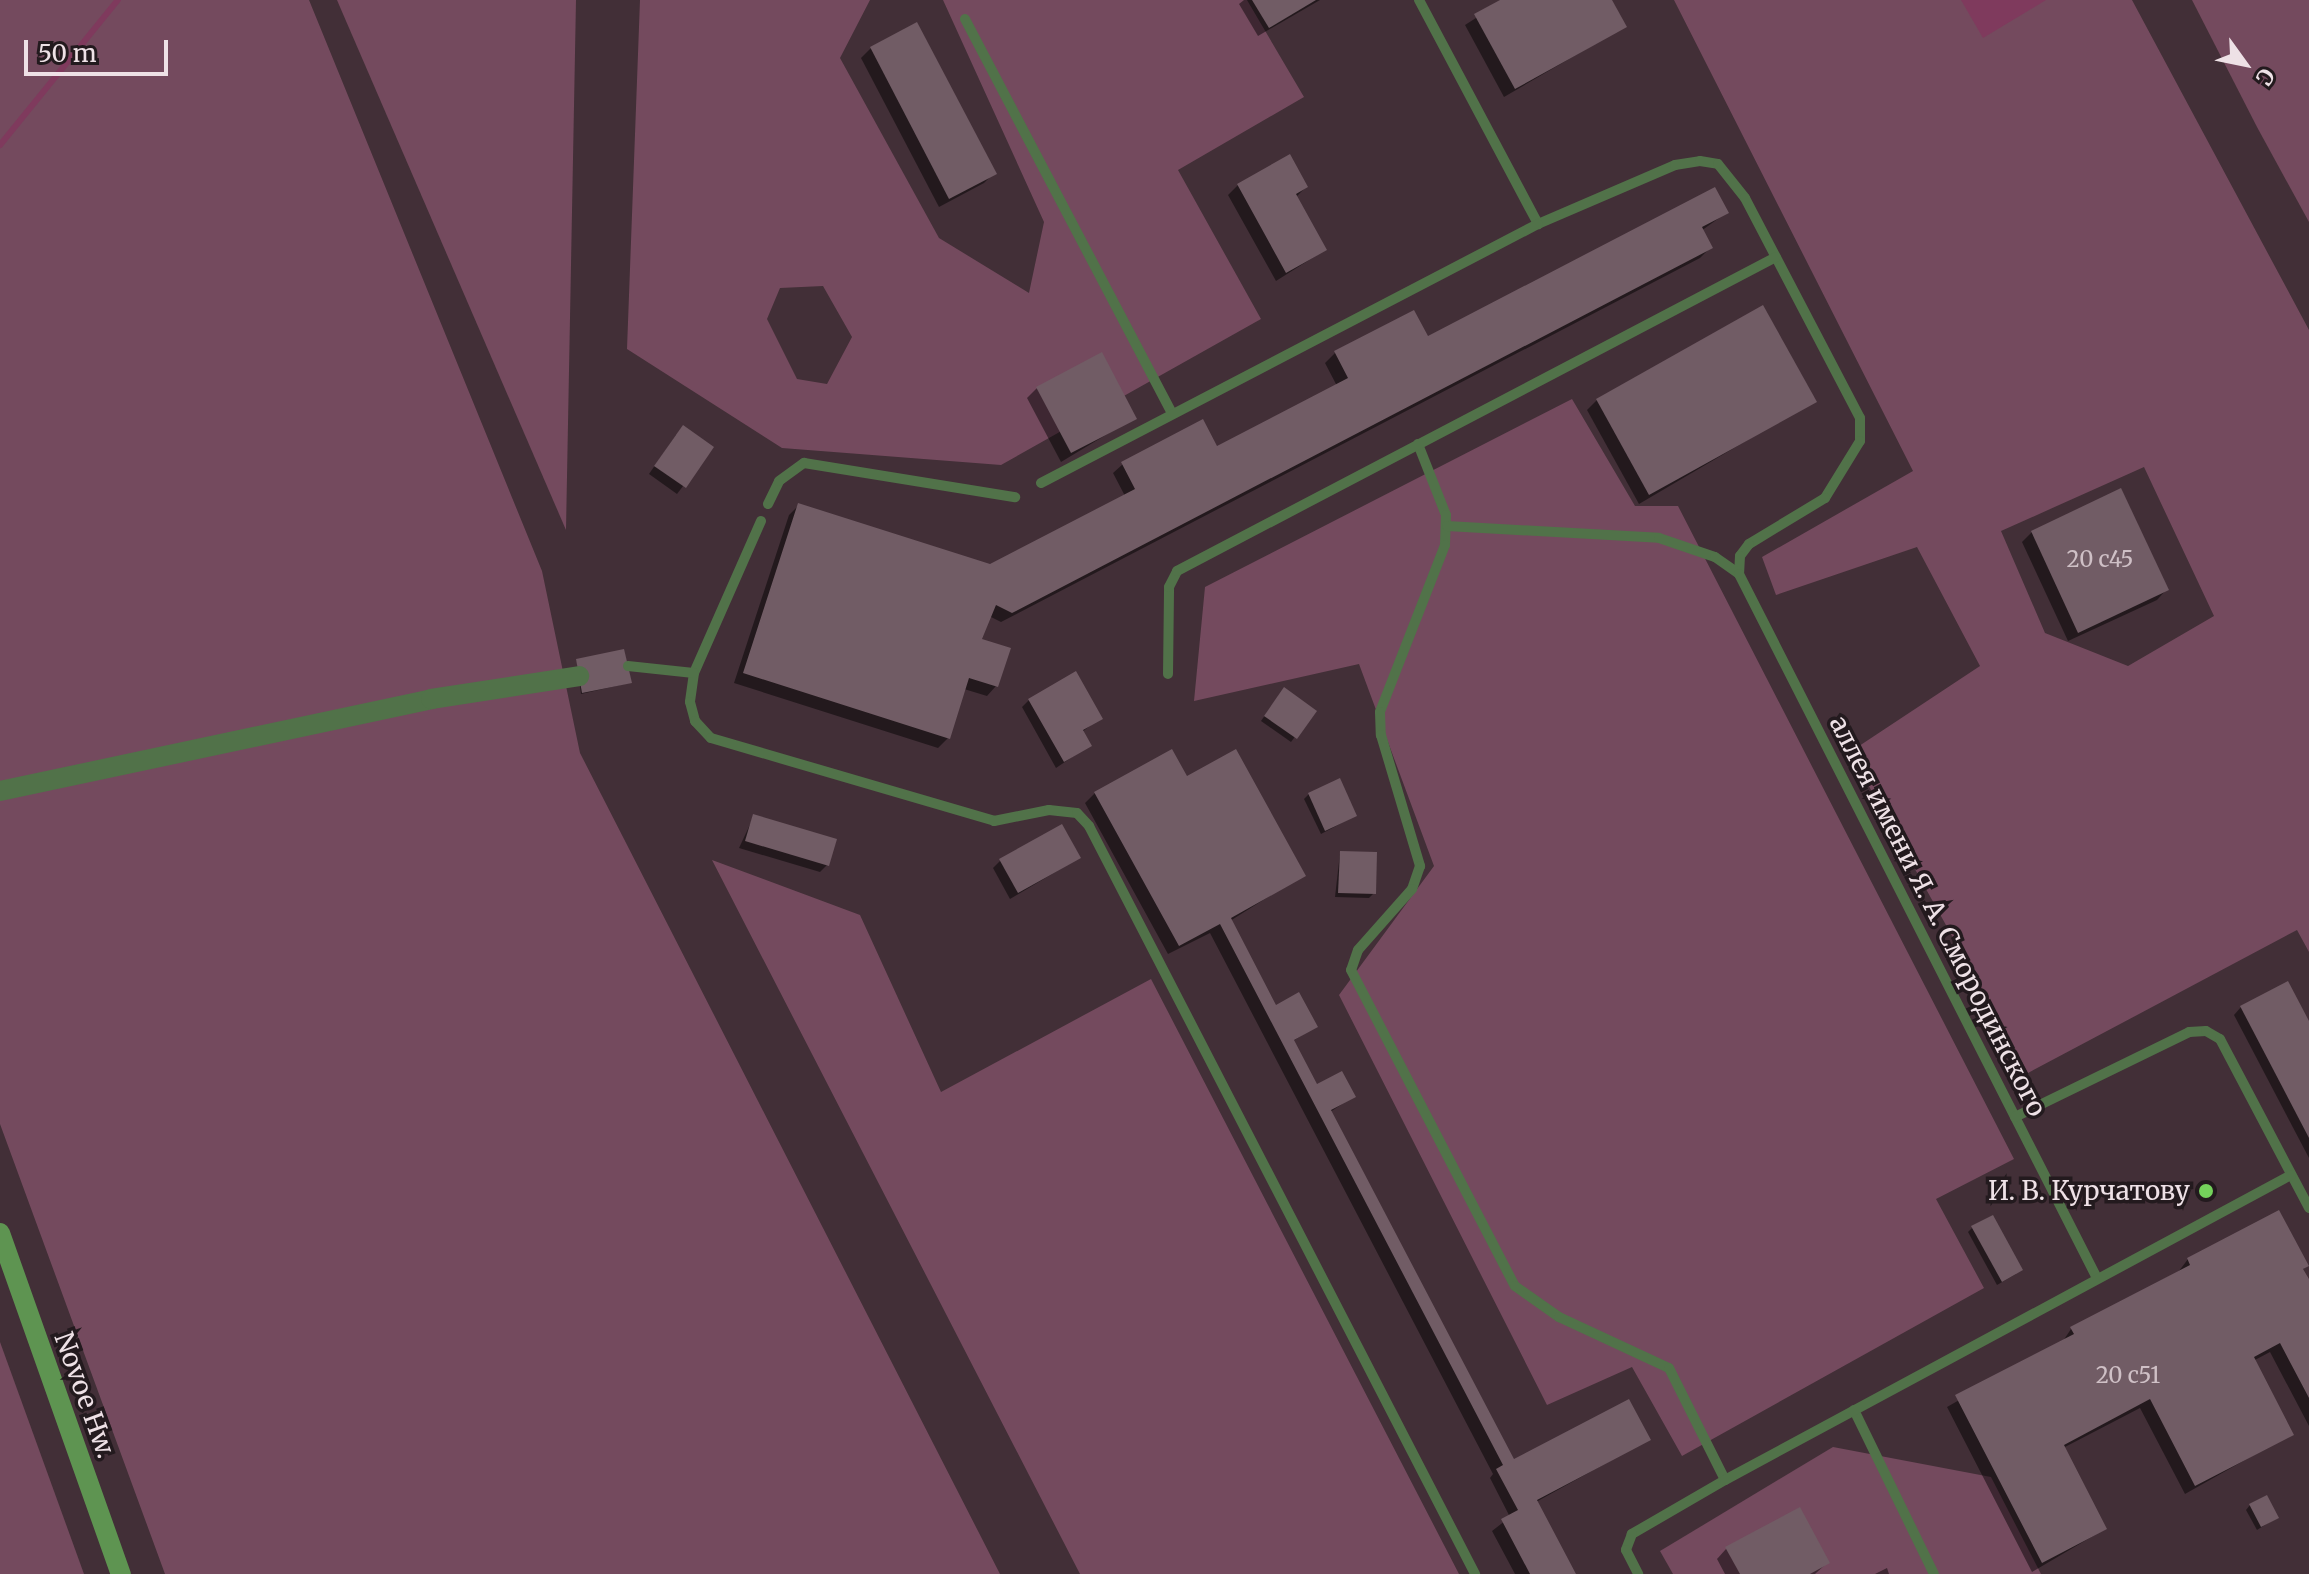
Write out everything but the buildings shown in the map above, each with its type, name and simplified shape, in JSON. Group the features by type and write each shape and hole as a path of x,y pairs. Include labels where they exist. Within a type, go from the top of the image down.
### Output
{"main road":[{"name":"Novoe Hw.","path":"0,1233 121,1574"}],"street":[{"path":"0,791 431,699 579,676"}],"lane":[{"path":"1419,0 1538,224"},
{"path":"965,19 1172,414"},
{"path":"1041,483 1538,224 1675,165 1700,161 1718,164 1745,198 1860,418 1860,441 1825,498 1749,544 1740,556 1739,574"},
{"path":"1168,674 1169,587 1177,571 1776,257"},
{"path":"1418,444 1447,526 1442,561 1380,712 1381,735 1420,866 1418,877 1358,950 1351,970 1515,1286 1559,1317 1669,1368 1725,1480"},
{"path":"768,504 779,481 804,463 884,472 1015,497"},
{"path":"761,521 694,673 690,702 695,721 711,738 994,821 1063,809 1077,813 1089,826 1475,1574"},
{"path":"1447,526 1659,538 1715,557 1739,574"},
{"name":"аллея имени Я. А. Смородинского","path":"1739,574 2097,1278"},
{"path":"628,666 694,673"},
{"path":"2015,1117 2189,1032 2206,1031 2220,1039 2309,1208"},
{"path":"1638,1574 1626,1550 1632,1534 1725,1480 2291,1175"},
{"path":"1854,1410 1934,1574"}],"shaded area":[{"path":"0,0 309,0 542,571 580,753 1000,1574 165,1574 0,1124"},
{"path":"337,0 576,0 566,530 343,14"},
{"path":"640,0 870,0 840,58 939,238 1029,293 1044,222 943,0 1247,0 1304,97 1178,170 1261,319 1001,465 782,448 627,349","holes":["823,286 852,337 827,384 797,379 767,319 780,288"]},
{"path":"1674,0 2132,0 2309,330 2309,952 2297,930 2028,1073 1850,752 1980,666 1917,547 1776,595 1762,557 1913,471","holes":["2144,467 2214,616 2128,666 2045,633 2001,531"]},
{"path":"1961,0 2046,0 1983,38"},
{"path":"2192,0 2309,0 2309,222 2257,127"},
{"path":"1572,399 1635,506 1678,506 2014,1159 1936,1199 1984,1288 1682,1456 1632,1367 1547,1405 1339,995 1434,866 1359,664 1194,701 1205,587"},
{"path":"712,860 860,915 941,1092 1151,979 1459,1574 1080,1574"},
{"path":"0,1342 84,1574 0,1574"},
{"path":"1833,1447 1991,1477 2041,1574 1673,1574 1660,1551"}],"waterway":[{"path":"0,145 118,0"}],"place":[{"name":"И. В. Курчатову","path":"2206,1191"}]}
